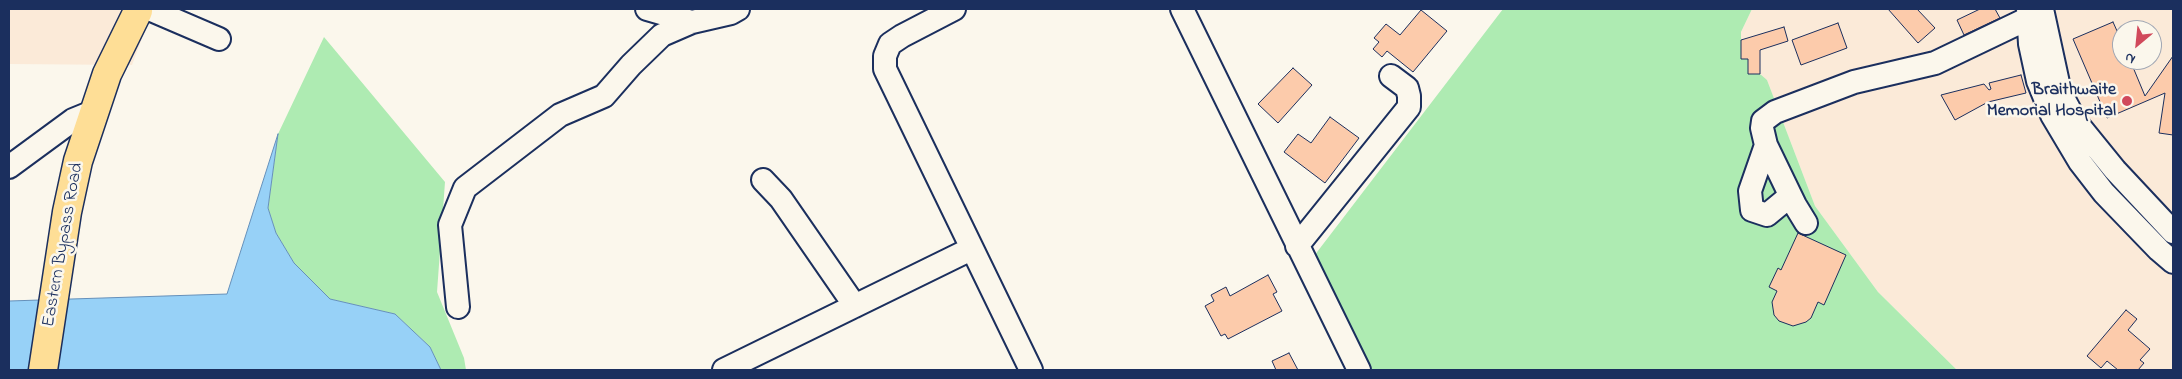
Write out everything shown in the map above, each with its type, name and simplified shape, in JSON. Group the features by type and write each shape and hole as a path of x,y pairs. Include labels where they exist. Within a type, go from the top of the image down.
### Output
{"main road":[{"name":"Eastern Bypass Road","path":"62,370 76,213 78,161 107,74 142,10"},
{"name":"Eastern Bypass Road","path":"43,370 76,213 92,180 142,10"}],"street":[{"path":"648,9 692,22"},
{"path":"458,307 450,225 466,188 560,115 604,96 662,35 692,22 731,13 738,9"},
{"path":"954,9 890,44 885,56 885,68 1031,370"},
{"path":"1182,9 1359,370"},
{"path":"142,10 219,39"},
{"path":"1806,223 1790,196 1766,145 1762,128 1763,121 1775,112 1854,82 1935,63 2033,12"},
{"path":"2033,12 2060,92 2076,122 2115,170 2173,232"},
{"path":"2033,12 2030,44 2038,82 2052,115 2080,162 2104,193 2173,262"},
{"path":"1298,246 1409,107 1409,96 1406,88 1391,76"},
{"path":"9,166 73,120 95,110"},
{"path":"1766,145 1750,191 1752,210 1767,215 1790,196"},
{"path":"763,180 781,199 855,306"},
{"path":"724,370 971,249"}],"shaded area":[{"path":"9,9 153,9 132,65 9,64"},
{"path":"1752,9 2173,9 2173,370 1957,370 1878,292 1815,206 1767,80 1748,74 1741,59 1741,32"}],"green space":[{"path":"1503,9 1752,9 1741,32 1741,59 1748,59 1748,74 1760,74 1767,80 1815,206 1878,292 1957,370 1371,370 1314,256"},
{"path":"324,37 445,182 437,292 464,358 466,370 441,370 430,347 395,314 330,299 294,263 276,233 268,208 278,134"}],"water":[{"path":"278,134 268,208 276,233 294,263 330,299 395,314 430,347 441,370 9,370 9,301 227,294"}],"building":[{"path":"1888,9 1917,9 1935,28 1918,43"},
{"path":"1980,9 1995,9 2000,18 1964,35 1957,20"},
{"path":"1421,10 1447,31 1413,72 1387,51 1382,57 1373,49 1379,42 1374,38 1386,24 1400,35"},
{"path":"2112,22 2112,70 2134,70 2145,96 2173,56 2173,135 2159,133 2165,93 2107,118 2073,39"},
{"path":"1838,23 1847,48 1801,65 1792,40"},
{"path":"1784,27 1788,41 1760,50 1760,74 1748,74 1748,59 1741,59 1741,40"},
{"path":"1293,68 1312,85 1278,123 1258,104"},
{"path":"2021,75 2026,93 1988,102 1955,120 1941,95 1984,84 1989,90 1991,89 1989,83"},
{"path":"1330,117 1359,138 1325,183 1284,152 1298,134 1311,143"},
{"path":"1798,233 1846,255 1824,305 1818,302 1811,318 1806,322 1793,326 1779,321 1774,315 1772,302 1777,291 1769,287 1778,268 1781,270"},
{"path":"1268,275 1277,292 1273,294 1282,311 1228,339 1225,334 1221,336 1205,306 1214,301 1211,295 1226,287 1230,296"},
{"path":"2126,310 2137,319 2128,330 2150,349 2140,360 2144,363 2138,370 2118,370 2107,361 2101,368 2087,356"},
{"path":"1289,353 1298,370 1276,370 1272,361"}],"place":[{"name":"Braithwaite Memorial Hospital","path":"2127,101"}]}
